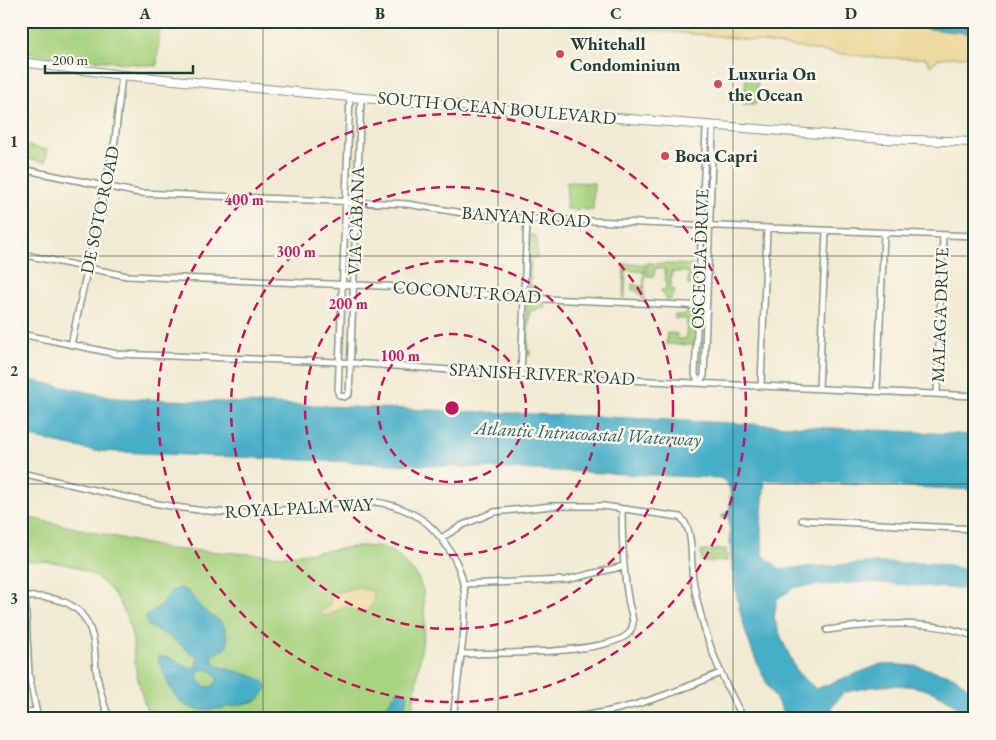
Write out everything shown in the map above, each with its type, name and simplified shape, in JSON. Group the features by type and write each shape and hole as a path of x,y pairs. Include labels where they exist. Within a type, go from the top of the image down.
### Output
{"main road":[{"name":"SOUTH OCEAN BOULEVARD","path":"21,62 122,75 350,97 884,139 975,142"}],"street":[{"name":"DE SOTO ROAD","path":"71,345 116,135 122,75"},
{"name":"VIA CABANA","path":"350,97 338,392 344,397 349,394 361,97"},
{"name":"OSCEOLA DRIVE","path":"710,125 713,131 704,376 699,382 695,375 706,130 710,125"},
{"name":"BANYAN ROAD","path":"21,169 139,193 416,205 488,217 943,237 975,236"},
{"path":"521,375 527,219"},
{"path":"760,385 767,229"},
{"path":"819,388 826,231"},
{"path":"877,390 884,234"},
{"name":"MALAGA DRIVE","path":"937,393 943,237"},
{"name":"COCONUT ROAD","path":"21,254 127,276 406,287 524,298 706,306"},
{"name":"SPANISH RIVER ROAD","path":"21,334 117,354 339,362 521,375 975,396"},
{"name":"ROYAL PALM WAY","path":"21,473 181,508 221,513 282,512 353,502 375,502 411,513 429,525 453,554 464,584 466,612 453,719"},
{"path":"441,538 463,525 494,512 578,505 675,515 686,522 689,530 696,598 707,638 720,673 744,719"},
{"path":"461,654 569,650 624,638 629,635 633,625 624,566 622,509"},
{"path":"802,520 975,529"},
{"path":"464,584 566,580 624,566"},
{"path":"38,719 27,656 23,597 47,596 61,599 84,616 92,634 96,673 109,719"},
{"path":"827,630 880,625 945,627 975,637"},
{"path":"546,719 596,714 632,706 672,694 720,673"},
{"path":"21,714 36,710"}],"green space":[{"path":"21,21 160,21 157,66 21,53"},
{"path":"746,77 758,77 756,104 743,104"},
{"path":"23,145 48,150 45,162 21,157"},
{"path":"567,182 594,183 593,210 566,209"},
{"path":"535,235 537,239 537,258 531,258 530,286 535,286 535,294 528,293 529,236"},
{"path":"647,263 693,265 692,285 688,285 688,272 671,272 671,290 675,290 671,300 666,300 661,290 666,290 665,269 655,268 654,276 647,276"},
{"path":"624,264 645,264 644,300 638,292 631,289 632,284 644,287 644,272 626,270 625,297 623,299"},
{"path":"544,300 545,308 530,311 527,351 530,351 530,355 524,356 526,303 528,301"},
{"path":"689,308 695,313 694,345 666,344 667,333 677,334 677,339 686,339 687,319 675,319 675,315 685,315"},
{"path":"21,516 170,549 283,556 362,546 385,548 399,557 417,575 423,590 425,624 411,719 150,719 134,660 132,636 126,615 117,599 106,585 93,575 78,568 61,563 21,561"},
{"path":"726,549 727,561 702,562 701,551"}],"sand":[{"path":"598,21 975,21 975,56 939,58 930,66 926,58 851,55 726,37 646,30"},
{"path":"357,587 374,592 373,604 366,612 359,613 346,605 328,616 318,614 329,606 331,594"}],"water":[{"path":"854,21 975,21 975,34"},
{"name":"Atlantic Intracoastal Waterway","path":"21,378 115,398 586,416 975,435 975,490 765,480 761,523 763,555 780,569 865,563 931,563 975,571 975,590 868,582 795,587 777,599 774,618 798,673 816,689 881,664 917,666 953,676 975,693 975,719 969,719 942,696 911,686 895,685 878,686 843,693 832,707 833,719 789,719 761,672 743,622 733,570 729,516 722,518 722,515 729,512 730,492 724,480 719,478 95,451 21,435"},
{"path":"181,588 189,592 201,608 221,622 225,628 228,642 227,648 212,656 214,664 261,680 267,688 260,698 253,702 226,708 201,710 191,708 181,702 173,693 158,656 170,658 191,669 196,666 198,658 167,635 148,626 146,617 158,607 171,591","holes":["206,669 213,672 217,677 216,683 211,687 204,686 198,679 198,671"]},
{"path":"398,690 406,692 408,696 400,719 366,719 371,711 387,705"}],"place":[{"name":"Whitehall Condominium","path":"560,54"},
{"name":"Luxuria On the Ocean","path":"718,84"},
{"name":"Boca Capri","path":"665,156"}]}
